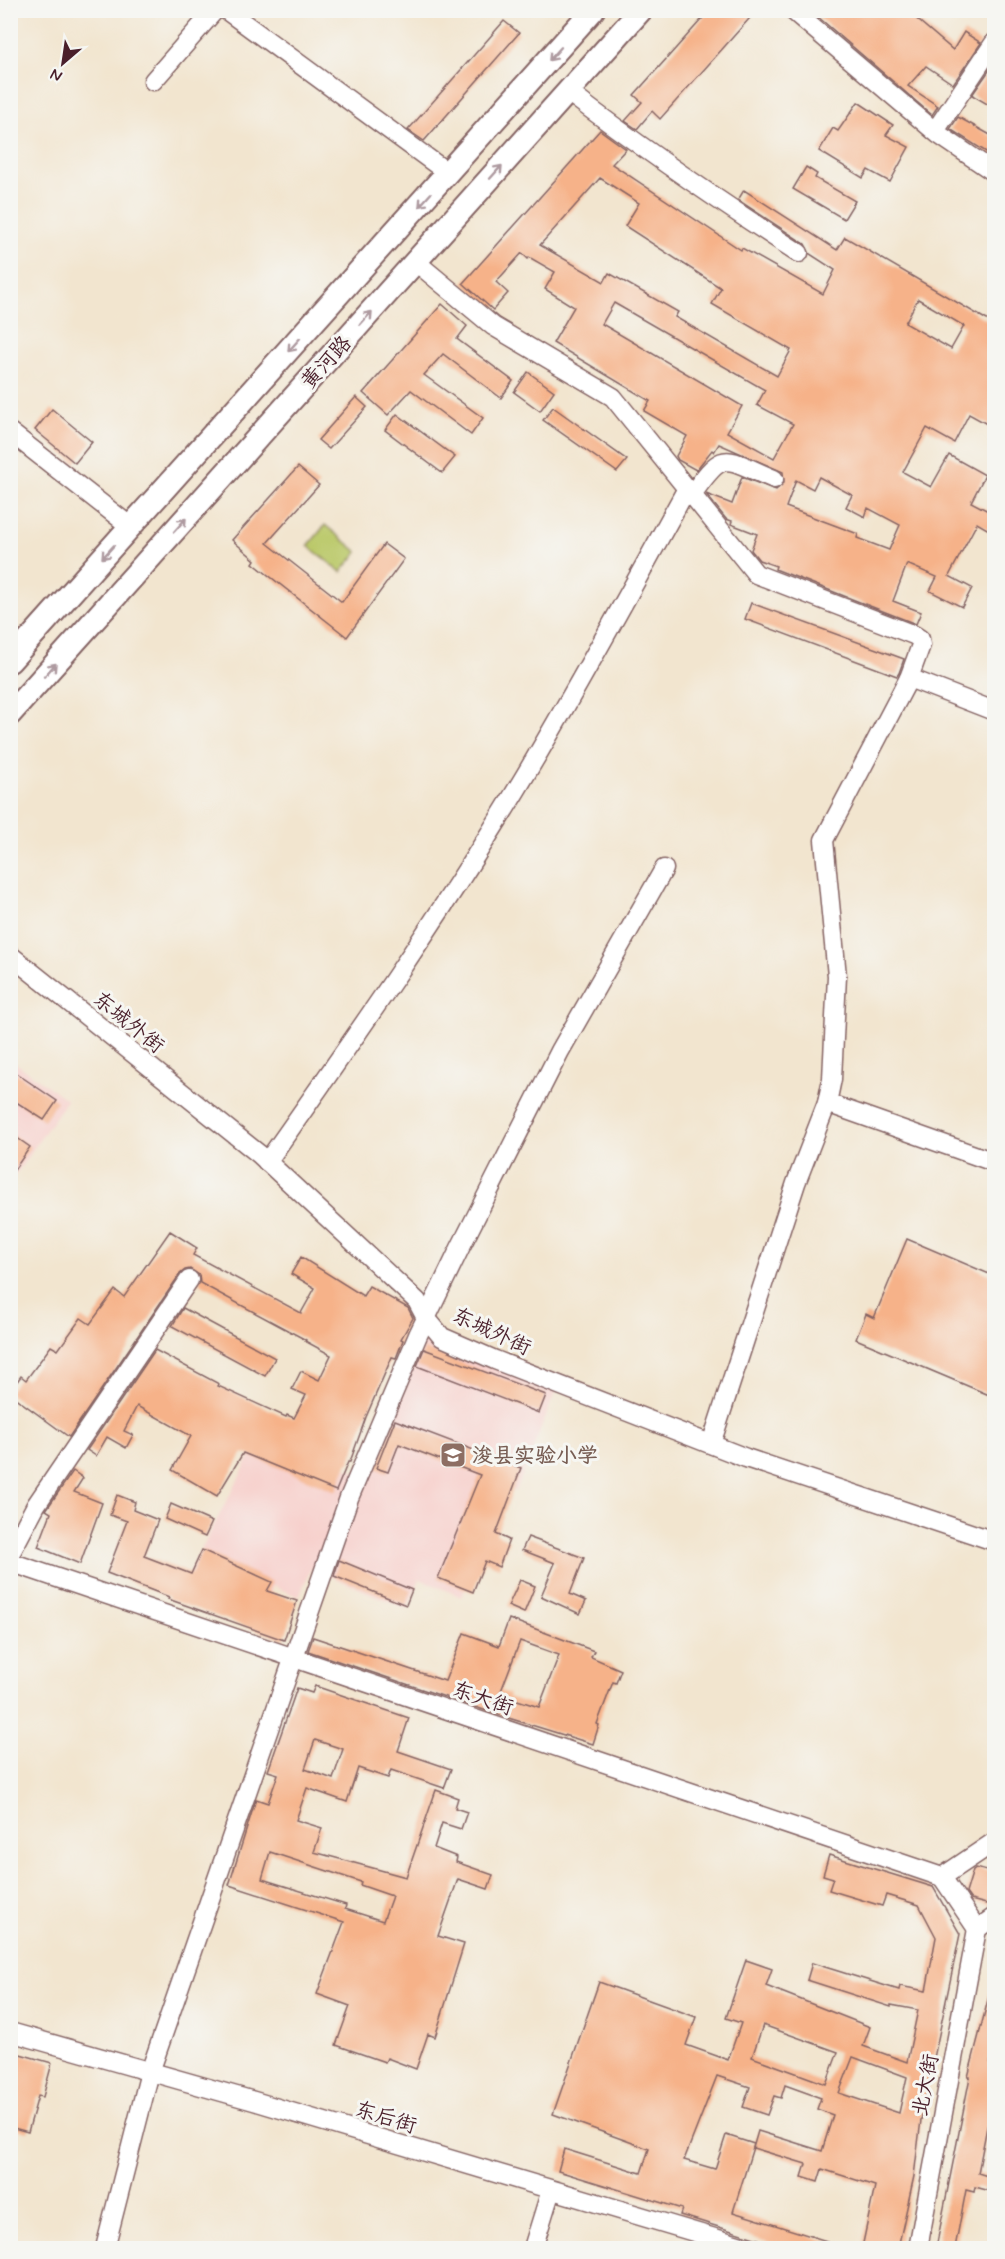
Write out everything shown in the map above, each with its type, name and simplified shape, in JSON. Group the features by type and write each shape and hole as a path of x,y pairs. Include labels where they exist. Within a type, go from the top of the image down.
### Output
{"main road":[{"name":"黄河路","path":"10,661 593,10"},
{"name":"黄河路","path":"10,714 641,10"}],"street":[{"path":"153,81 215,10"},
{"path":"226,10 448,173"},
{"path":"792,10 935,131 994,172"},
{"path":"935,131 994,43"},
{"path":"568,93 641,148 800,253"},
{"path":"416,262 493,326 613,397 756,574 920,639 921,645 909,678 824,840 837,976 832,1079 827,1103 796,1183 711,1444"},
{"path":"10,432 130,527"},
{"path":"267,1162 403,968 516,790 689,493 711,467 720,461 728,460 774,479"},
{"path":"909,678 994,711"},
{"path":"105,2248 150,2072 349,1498 426,1318 560,1051 664,869"},
{"name":"东城外街","path":"10,955 267,1162 417,1301 426,1318 442,1337 746,1458 994,1541"},
{"path":"827,1103 994,1162"},
{"path":"10,1554 36,1505 189,1280"},
{"name":"东大街","path":"10,1562 942,1877"},
{"path":"994,1840 942,1877 977,1929 994,1917"},
{"name":"北大街","path":"918,2248 977,1929"},
{"name":"东后街","path":"10,2032 748,2248"},
{"path":"533,2248 551,2190"}],"shaded area":[{"path":"11,1060 67,1100 11,1181"},
{"name":"浚县实验小学","path":"423,1337 556,1390 516,1491 506,1487 462,1597 420,1579 407,1609 311,1568 299,1597 273,1586 269,1595 230,1592 189,1573 263,1432 368,1477"}],"green space":[{"path":"325,525 358,552 341,572 308,546"}],"building":[{"path":"710,10 757,10 660,119 652,111 637,129 625,121 642,102 634,95"},
{"path":"810,10 906,10 953,50 964,32 981,43 953,84 926,66 908,86 938,106 932,115"},
{"path":"504,21 519,33 424,141 408,130"},
{"path":"994,66 994,108 972,95"},
{"path":"858,102 893,125 886,135 909,147 890,182 868,170 863,178 819,151 833,128 838,131"},
{"path":"958,117 994,137 994,157 950,129"},
{"path":"600,130 626,149 612,164 741,250 742,248 823,294 835,270 810,254 805,244 738,200 744,190 837,250 845,237 994,324 994,428 969,414 954,443 927,428 903,472 931,487 949,455 985,475 971,502 994,514 994,533 977,523 949,576 972,588 962,607 930,591 937,577 907,564 893,601 921,612 916,624 775,569 776,566 759,560 751,550 757,534 731,524 732,521 726,519 706,494 732,504 742,477 776,490 784,483 783,472 719,444 696,470 678,460 676,456 687,436 644,411 650,401 553,343 574,307 545,289 555,272 529,257 528,259 522,253 496,282 508,293 493,310 463,283","holes":["600,178 639,203 625,226 721,288 712,304 791,350 777,376 675,317 678,312 609,273 604,282 540,245","918,299 964,326 951,349 905,323","614,303 765,390 757,405 793,424 774,458 727,432 742,406 602,324","819,477 852,495 846,507 865,517 868,508 900,525 889,550 857,538 858,534 786,507 796,480 813,489"]},
{"path":"806,167 817,174 815,178 855,201 844,219 793,189"},
{"path":"442,304 467,326 457,339 513,381 501,398 443,354 424,375 483,418 471,435 411,390 388,415 363,393"},
{"path":"528,372 554,391 540,411 514,392"},
{"path":"356,397 367,407 329,449 318,440"},
{"path":"553,407 627,460 617,472 543,420"},
{"path":"52,409 92,442 75,463 35,430"},
{"path":"397,414 455,457 442,473 385,430"},
{"path":"298,467 319,485 267,543 342,602 384,544 404,559 347,637 253,563 255,560 232,540"},
{"path":"751,603 904,659 899,673 897,676 745,619"},
{"path":"10,1069 57,1101 44,1120 10,1098"},
{"path":"10,1133 30,1147 10,1176"},
{"path":"170,1231 197,1248 193,1255 301,1313 315,1288 291,1274 301,1257 363,1296 369,1286 408,1308 413,1318 401,1339 403,1340 396,1358 392,1357 336,1491 243,1453 217,1496 172,1470 191,1436 137,1406 124,1431 133,1435 126,1448 107,1437 96,1456 87,1450 155,1350 219,1384 218,1386 286,1417 287,1415 294,1418 306,1395 292,1389 301,1371 319,1380 331,1355 200,1283 199,1275 190,1269 180,1274 69,1437 10,1394 21,1376 26,1380 51,1346 58,1350 81,1318 90,1324 115,1290 124,1297"},
{"path":"907,1239 994,1276 994,1397 856,1339 866,1314 874,1318"},
{"path":"183,1308 275,1358 265,1376 172,1326"},
{"path":"424,1349 546,1395 539,1413 417,1366"},
{"path":"395,1420 521,1468 496,1534 509,1540 499,1567 485,1561 473,1592 438,1578 480,1475 399,1444 388,1472 376,1468"},
{"path":"73,1471 83,1478 74,1492 102,1503 80,1564 38,1547 51,1513 46,1510"},
{"path":"117,1495 135,1502 133,1510 158,1520 144,1556 191,1574 202,1550 272,1582 267,1591 297,1601 284,1640 168,1599 169,1597 107,1573 127,1521 110,1515"},
{"path":"171,1504 212,1522 205,1537 165,1519"},
{"path":"528,1537 584,1558 570,1594 586,1601 580,1614 541,1596 555,1563 522,1550"},
{"path":"339,1560 412,1590 406,1605 334,1576"},
{"path":"520,1580 535,1586 524,1613 508,1606"},
{"path":"509,1619 594,1651 591,1657 621,1670 616,1683 613,1682 597,1724 599,1725 593,1744 308,1651 313,1637 445,1681 464,1633 499,1646","holes":["520,1641 559,1655 539,1707 508,1697 509,1694 501,1691"]},
{"path":"315,1686 409,1718 398,1751 451,1769 444,1788 391,1770 388,1778 358,1768 347,1802 307,1788 296,1820 322,1828 314,1852 406,1877 436,1790 458,1798 455,1808 467,1812 461,1829 442,1823 434,1848 457,1857 456,1862 493,1875 488,1889 458,1879 438,1936 464,1944 435,2037 428,2034 416,2069 387,2058 385,2062 336,2045 350,2006 317,1994 344,1922 229,1885 256,1799 268,1803 278,1774 268,1771 297,1688 312,1693","holes":["315,1740 343,1749 333,1779 305,1769","270,1852 361,1882 360,1885 392,1896 383,1921 345,1909 346,1905 262,1879"]},
{"path":"829,1855 933,1887 960,1934 921,2120 914,2176 898,2248 862,2248 875,2186 822,2169 818,2182 802,2177 806,2164 753,2148 758,2131 822,2151 833,2115 817,2109 821,2098 785,2085 781,2098 774,2096 767,2115 743,2107 750,2087 717,2076 684,2160 715,2169 726,2135 754,2144 733,2212 840,2245 840,2248 787,2248 680,2215 682,2209 558,2171 564,2149 641,2173 649,2149 553,2114 599,1982 696,2017 686,2045 728,2060 741,2023 726,2018 746,1960 772,1969 766,1986 870,2027 863,2046 907,2062 918,2010 891,2005 891,2007 807,1980 812,1963 899,1990 900,1986 926,1991 936,1937 919,1905 886,1895 882,1906 829,1890 833,1878 823,1875","holes":["763,2025 838,2052 826,2084 752,2057","853,2057 907,2077 899,2113 839,2093"]},
{"path":"976,1868 994,1873 994,1906 971,1900 966,1893 973,1870"},
{"path":"990,1992 994,1992 994,2047 990,2064 994,2065 994,2097 978,2173 994,2178 994,2192 975,2187 974,2192 966,2190 955,2248 936,2248 970,2077 968,2077"},
{"path":"13,2052 52,2063 43,2097 38,2096 28,2132 10,2127 10,2062"}],"place":[{"name":"浚县实验小学","path":"453,1455"}]}
